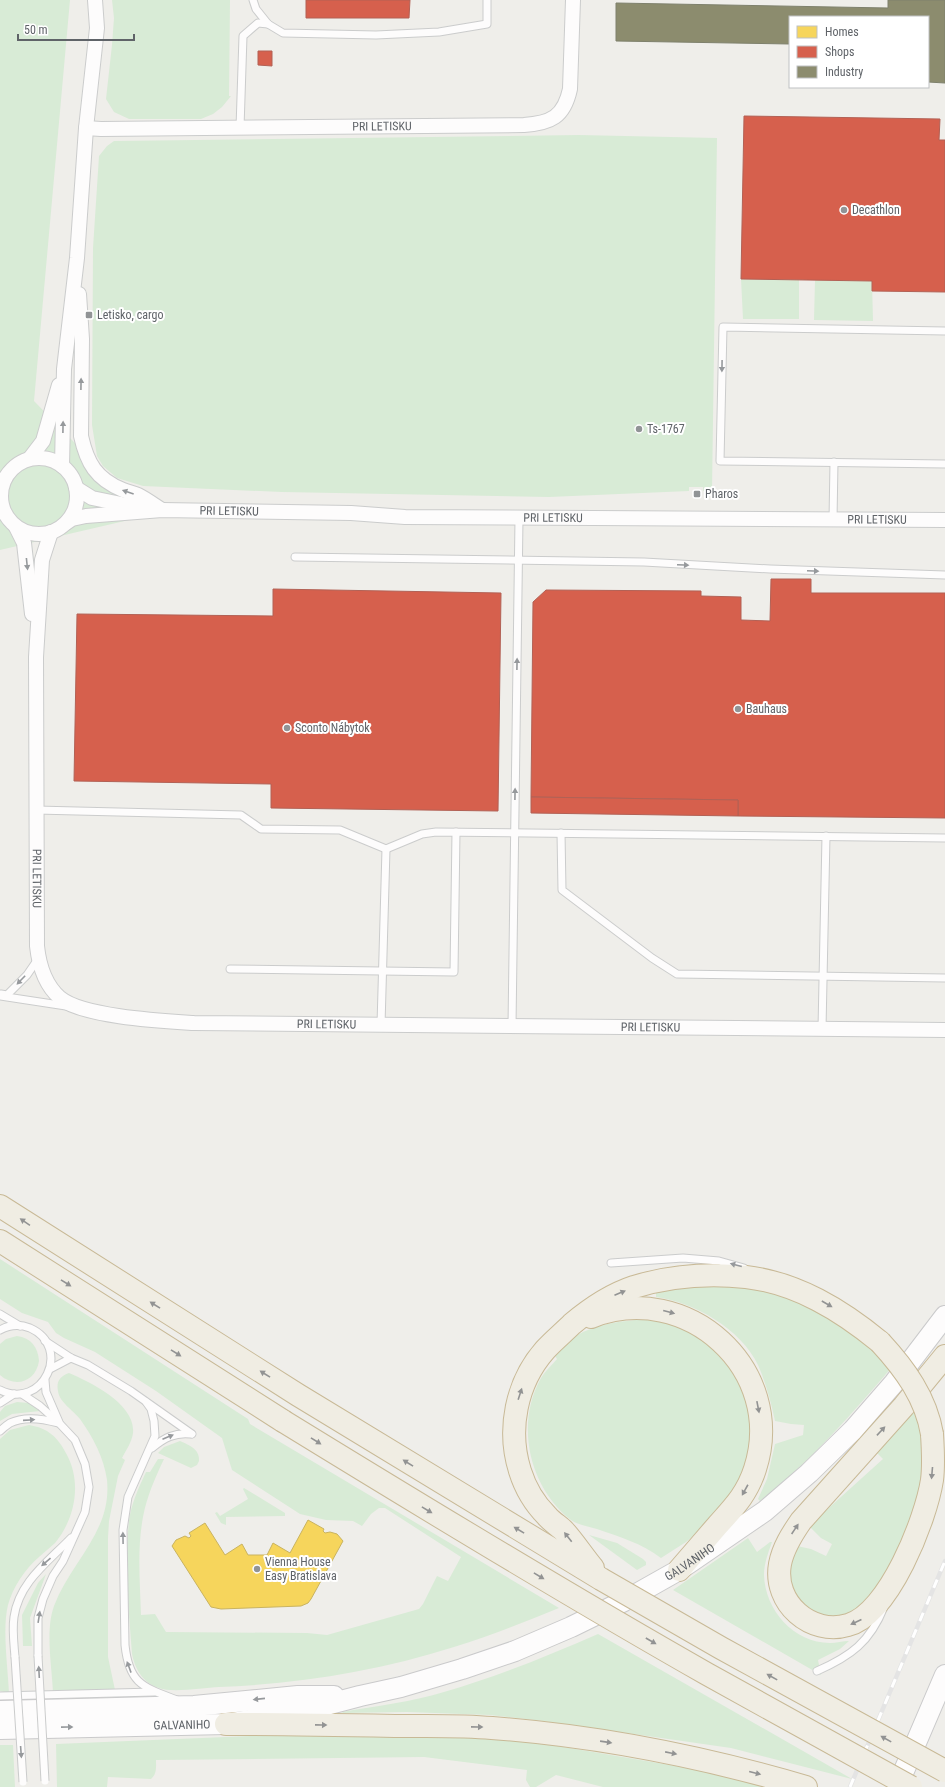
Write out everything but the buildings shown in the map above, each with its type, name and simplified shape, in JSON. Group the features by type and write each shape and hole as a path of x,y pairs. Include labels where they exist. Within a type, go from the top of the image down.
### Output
{"highway":[{"path":"0,1206 298,1395 601,1579 720,1648 945,1772"},
{"path":"0,1241 283,1421 420,1506 706,1673 912,1787"},
{"path":"601,1579 563,1531 546,1515 525,1484 520,1472 515,1448 514,1421 517,1403 523,1384 531,1368 554,1340 599,1303 632,1288 671,1278 719,1276 746,1277 798,1290 835,1309 857,1323 880,1342 914,1384 929,1417 934,1459 932,1480 919,1525 894,1579 878,1605 859,1621 837,1627 826,1627 804,1619 789,1604 780,1583 780,1564 787,1542 801,1521 904,1406 945,1356"},
{"path":"554,1340 573,1326 599,1314 624,1308 655,1309 685,1317 710,1332 734,1354 745,1371 757,1400 760,1415 761,1431 759,1454 755,1468 749,1484 732,1511 679,1570"},
{"path":"226,1724 491,1728 546,1733 633,1746 717,1763 806,1787"}],"main road":[{"name":"GALVANIHO","path":"0,1729 226,1724 303,1711 401,1687 462,1669 515,1651 572,1627 679,1570 765,1512 809,1473 853,1430 894,1383 945,1316"},
{"path":"897,1787 945,1675"},
{"name":"GALVANIHO","path":"0,1711 194,1706 298,1696 360,1696"}],"street":[{"name":"PRI LETISKU","path":"94,0 97,28 86,128 77,258 64,369 62,466 71,476 76,488 92,498 162,510"},
{"name":"PRI LETISKU","path":"86,128 524,125 544,122 553,119 562,111 567,102 570,89 573,0"},
{"name":"PRI LETISKU","path":"77,258 82,339 81,436 84,451 90,465 98,476 122,490 138,495 162,510"},
{"name":"PRI LETISKU","path":"36,656 24,543 16,527 2,513 0,496 2,480 13,467 30,458 42,441 64,369"},
{"path":"30,458 44,458 62,466"},
{"path":"66,523 74,510 77,495 76,488"},
{"name":"PRI LETISKU","path":"16,527 29,533 44,534 51,532 72,519 86,516 162,510 352,513 405,517 519,519 945,520"},
{"name":"PRI LETISKU","path":"51,532 42,560 36,656 36,929 38,959 41,971 47,982 60,998 71,1004 96,1011 138,1018 194,1023 945,1030"}],"lane":[{"path":"253,0 256,9 268,24 283,33 376,34 439,32 487,24 487,0"},
{"path":"240,128 243,36 258,23 268,24"},
{"path":"945,332 723,327 720,461 945,464"},
{"path":"833,520 834,462"},
{"path":"512,1026 519,519"},
{"path":"295,557 644,562 770,569 945,575"},
{"path":"36,810 241,815 261,828 340,830 386,849 422,834 456,832 945,838"},
{"path":"230,969 454,972 456,832"},
{"path":"561,834 562,890 652,958 678,974 945,978"},
{"path":"822,1029 826,836"},
{"path":"381,1025 386,849"},
{"path":"0,995 8,995 27,975 38,959"},
{"path":"0,995 96,1011"},
{"path":"611,1263 683,1258 719,1261 751,1269 798,1290"},
{"path":"0,1314 20,1326 35,1331 45,1341 71,1358 88,1365 146,1402 192,1434 183,1433 171,1436 160,1441 149,1451"},
{"path":"0,1330 12,1326 20,1326"},
{"path":"0,1403 18,1394 35,1389 45,1380 50,1369 50,1351 45,1341"},
{"path":"50,1369 71,1358"},
{"path":"45,1380 46,1392 60,1424"},
{"path":"0,1390 18,1394 40,1406 75,1440 85,1464 89,1487 85,1512 64,1561 53,1576 43,1599 38,1618 38,1656 45,1784"},
{"path":"146,1402 151,1409 155,1431 153,1442 128,1497 125,1514 123,1530 124,1645 129,1669 139,1683 157,1692 194,1706"},
{"path":"0,1431 11,1422 24,1420 43,1419 60,1424"},
{"path":"23,1784 14,1617 22,1591 40,1568 74,1535"},
{"path":"817,1671 842,1660 858,1649 871,1633 880,1618 894,1579"},
{"path":"0,1696 157,1692"}],"green space":[{"path":"0,0 70,0 34,401 104,473 159,513 0,550"},
{"path":"112,0 230,0 229,96 231,96 222,107 213,114 201,119 129,119 114,112 106,99 114,18"},
{"path":"579,135 717,138 712,491 703,491 703,487 689,487 689,491 549,497 282,492 143,486 117,478 103,466 97,456 92,425 93,248 99,156 107,146 114,141"},
{"path":"741,279 799,280 799,319 743,319"},
{"path":"815,280 872,281 873,321 814,320"},
{"path":"0,1259 248,1419 250,1424 559,1608 494,1634 454,1647 396,1663 338,1675 279,1683 179,1690 159,1688 148,1683 135,1665 132,1654 127,1554 129,1521 132,1508 146,1472 150,1472 158,1459 164,1459 149,1494 141,1529 139,1566 141,1615 155,1614 166,1632 307,1633 327,1635 419,1609 437,1576 448,1581 461,1557 385,1508 379,1508 371,1514 362,1526 353,1521 326,1520 300,1514 232,1470 222,1438 156,1391 95,1352 56,1333 48,1322 22,1313 0,1299"},
{"path":"701,1286 747,1288 777,1294 806,1304 823,1313 858,1337 876,1351 892,1367 812,1455 796,1471 760,1501 758,1499 767,1479 775,1444 803,1435 804,1425 775,1421 768,1393 758,1365 740,1340 728,1329 715,1319 700,1311 671,1300 656,1297 656,1292"},
{"path":"654,1319 683,1328 707,1342 741,1382 751,1413 752,1451 745,1478 711,1521 686,1542 661,1558 646,1548 630,1541 597,1529 580,1525 571,1520 557,1507 545,1491 537,1474 531,1455 528,1436 532,1398 540,1380 557,1359 554,1354 579,1334 599,1326 633,1320"},
{"path":"17,1336 30,1341 33,1344 37,1351 39,1361 34,1374 30,1378 24,1381 12,1382 0,1375 0,1344 6,1339"},
{"path":"69,1373 99,1388 120,1404 132,1422 133,1433 130,1443 122,1458 125,1460 118,1476 109,1521 108,1657 115,1690 53,1693 49,1638 51,1616 61,1590 97,1531 107,1498 106,1472 97,1448 80,1419 64,1403 59,1395 58,1382 63,1376"},
{"path":"17,1402 29,1403 40,1411 12,1414 0,1421 0,1412 5,1406"},
{"path":"915,1403 926,1437 920,1493 904,1537 883,1582 851,1615 823,1619 793,1598 788,1570 797,1546 811,1549 826,1556 832,1544 821,1538 810,1527 811,1524 883,1459 875,1451"},
{"path":"29,1425 42,1428 52,1434 60,1443 72,1466 75,1489 72,1512 62,1533 55,1543 24,1573 16,1585 8,1605 5,1637 9,1693 0,1691 0,1439 10,1430"},
{"path":"180,1441 196,1450 199,1457 197,1465 191,1468 158,1453 164,1447"},
{"path":"244,1488 285,1513 285,1516 226,1517 226,1525 221,1523 215,1513 217,1512 220,1516 248,1499 243,1489"},
{"path":"589,1535 617,1543 643,1559 646,1562 646,1565 637,1570"},
{"path":"748,1538 757,1552 772,1542 764,1575 770,1600 776,1612 784,1622 794,1631 817,1642 830,1643 849,1641 840,1649 818,1660 821,1675 673,1590"},
{"path":"46,1574 30,1618 32,1646 23,1646 22,1615 38,1583"},
{"path":"598,1634 852,1779 731,1748 543,1721 490,1715 407,1712 342,1712 393,1704 464,1686 522,1666"},
{"path":"345,1732 499,1736 705,1771 767,1787 603,1787 556,1775 536,1787 530,1787 526,1780 527,1770 424,1757 156,1760 155,1773 151,1779 108,1777 107,1787 57,1787 56,1744"},
{"path":"0,1745 13,1745 15,1787 0,1787"}],"railway":[{"path":"850,1787 945,1561"}],"place":[{"name":"Decathlon","path":"844,210"},
{"name":"Letisko, cargo","path":"89,315"},
{"name":"Ts-1767","path":"639,429"},
{"name":"Pharos","path":"697,494"},
{"name":"Bauhaus","path":"738,709"},
{"name":"Sconto Nábytok","path":"287,728"},
{"name":"Vienna House Easy Bratislava","path":"257,1569"}]}
